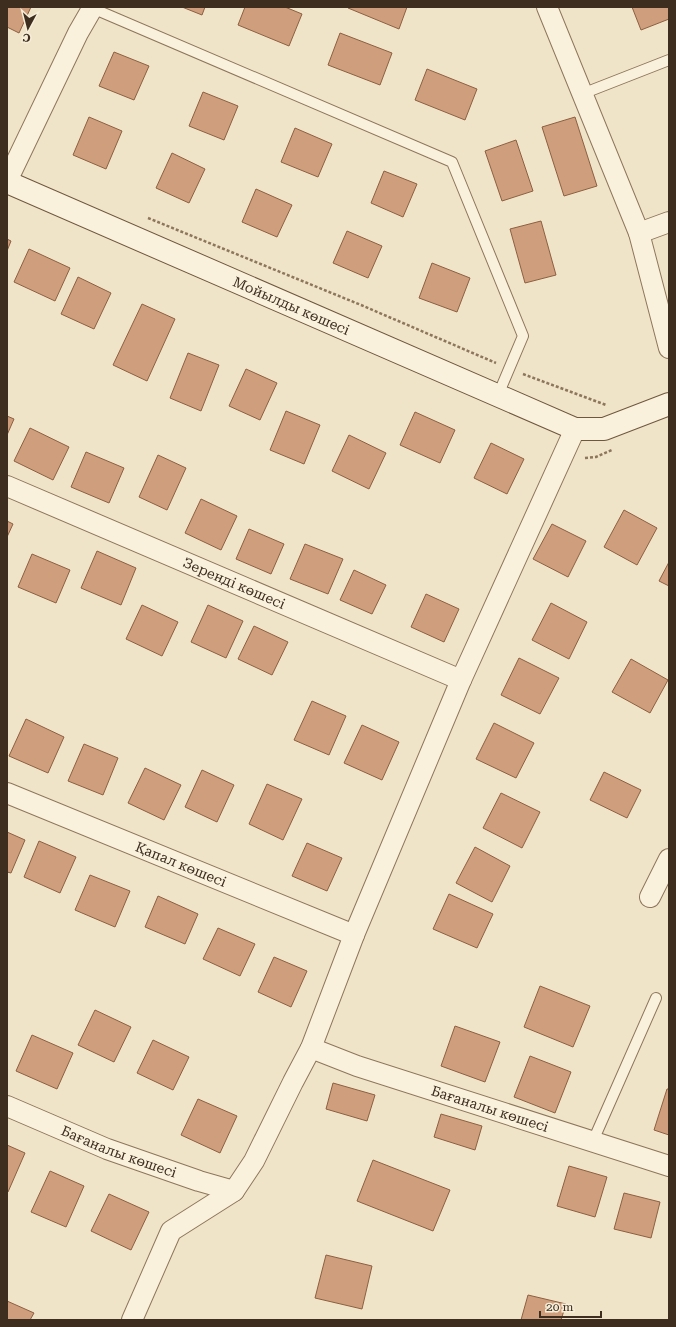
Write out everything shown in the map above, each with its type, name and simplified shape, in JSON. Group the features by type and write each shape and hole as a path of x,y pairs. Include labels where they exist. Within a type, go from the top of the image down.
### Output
{"street":[{"path":"547,7 638,233 669,348"},
{"path":"7,181 78,33 93,8"},
{"name":"Мойылды көшесі","path":"7,181 575,429"},
{"path":"638,233 669,222"},
{"path":"132,1320 171,1231 234,1192 254,1161 311,1048 354,935 460,680 575,429 604,429 669,404"},
{"name":"Зеренді көшесі","path":"7,486 460,680"},
{"name":"Қапал көшесі","path":"7,793 354,935"},
{"path":"650,897 669,859"},
{"name":"Бағаналы көшесі","path":"311,1048 357,1066 669,1166"},
{"name":"Бағаналы көшесі","path":"7,1106 107,1149 234,1192"}],"lane":[{"path":"93,8 452,162 523,336 498,396"},
{"path":"582,94 669,60"},
{"path":"593,1141 656,998"}],"path":[{"path":"148,218 361,305 509,369 608,405"}],"building":[{"path":"7,7 31,7 19,33 7,27"},
{"path":"182,7 205,7 202,15"},
{"path":"245,7 285,7 302,14 289,46 238,25"},
{"path":"348,7 407,7 399,29"},
{"path":"632,7 669,7 669,19 641,30"},
{"path":"340,33 392,53 380,85 328,65"},
{"path":"114,52 149,66 134,100 99,86"},
{"path":"427,69 477,89 465,120 415,100"},
{"path":"203,92 238,106 224,140 189,126"},
{"path":"89,117 122,131 106,169 73,155"},
{"path":"575,117 597,186 564,196 542,127"},
{"path":"295,128 332,144 318,177 281,162"},
{"path":"516,140 533,191 502,201 485,151"},
{"path":"172,153 205,169 189,203 156,188"},
{"path":"384,171 417,184 403,217 371,203"},
{"path":"256,189 292,205 277,237 242,222"},
{"path":"541,221 556,275 525,283 510,229"},
{"path":"347,231 382,246 368,278 333,263"},
{"path":"7,239 11,241 7,251"},
{"path":"29,249 70,268 55,301 14,282"},
{"path":"432,263 470,278 457,312 419,298"},
{"path":"78,277 111,293 94,329 61,314"},
{"path":"142,304 175,319 147,381 113,365"},
{"path":"188,353 219,365 201,411 170,398"},
{"path":"246,369 277,383 260,420 229,406"},
{"path":"286,411 320,425 304,464 270,450"},
{"path":"415,412 455,430 440,463 400,445"},
{"path":"7,416 14,419 7,435"},
{"path":"30,428 69,447 53,480 14,461"},
{"path":"349,435 386,453 369,489 332,471"},
{"path":"491,443 524,459 507,494 474,478"},
{"path":"86,452 124,468 109,503 71,487"},
{"path":"158,455 186,468 167,510 139,497"},
{"path":"201,499 237,516 221,550 185,533"},
{"path":"624,510 657,528 637,565 604,547"},
{"path":"7,521 13,524 7,537"},
{"path":"552,524 586,541 568,577 533,559"},
{"path":"249,529 284,544 271,574 236,559"},
{"path":"305,544 343,559 328,594 290,579"},
{"path":"97,551 136,568 121,605 81,588"},
{"path":"32,554 70,570 56,603 18,587"},
{"path":"669,562 669,586 659,581"},
{"path":"354,570 386,585 372,614 340,600"},
{"path":"426,594 459,609 444,642 411,627"},
{"path":"551,603 587,622 569,659 532,640"},
{"path":"142,605 178,622 162,656 126,639"},
{"path":"208,605 243,621 226,658 191,642"},
{"path":"254,626 288,642 272,675 238,659"},
{"path":"519,658 559,678 540,714 501,695"},
{"path":"631,659 668,680 650,713 612,692"},
{"path":"312,701 346,716 329,755 294,740"},
{"path":"26,719 64,737 48,773 9,756"},
{"path":"494,723 534,743 516,778 476,759"},
{"path":"362,725 399,742 382,780 344,763"},
{"path":"84,744 118,758 103,795 68,781"},
{"path":"145,768 181,785 164,820 128,803"},
{"path":"202,770 234,785 217,822 185,807"},
{"path":"604,772 641,790 627,818 590,800"},
{"path":"267,784 302,799 283,840 249,824"},
{"path":"501,793 540,812 522,848 483,828"},
{"path":"7,832 25,840 11,873 7,872"},
{"path":"39,841 76,857 60,893 24,877"},
{"path":"307,843 342,858 327,891 292,876"},
{"path":"475,847 510,866 492,902 456,883"},
{"path":"90,875 130,891 115,927 75,910"},
{"path":"449,894 493,914 477,948 433,929"},
{"path":"158,896 198,914 185,944 145,927"},
{"path":"218,928 255,944 240,976 203,959"},
{"path":"274,957 307,971 291,1007 258,992"},
{"path":"540,986 590,1006 573,1047 524,1027"},
{"path":"95,1010 131,1027 114,1062 78,1045"},
{"path":"455,1026 500,1042 485,1082 441,1066"},
{"path":"32,1035 73,1053 57,1089 16,1071"},
{"path":"153,1040 189,1057 173,1090 137,1073"},
{"path":"530,1056 571,1072 555,1113 514,1097"},
{"path":"333,1083 375,1095 367,1121 326,1109"},
{"path":"667,1089 669,1089 669,1135 654,1130"},
{"path":"198,1099 237,1116 220,1153 181,1135"},
{"path":"441,1114 482,1126 475,1150 434,1137"},
{"path":"7,1145 25,1153 8,1192 7,1191"},
{"path":"373,1160 450,1190 433,1231 357,1201"},
{"path":"569,1166 607,1177 595,1217 557,1206"},
{"path":"50,1171 84,1186 66,1227 31,1212"},
{"path":"624,1193 660,1202 651,1238 614,1229"},
{"path":"109,1194 149,1212 131,1250 91,1231"},
{"path":"326,1255 372,1266 362,1309 315,1298"},
{"path":"528,1295 566,1304 561,1320 521,1320"},
{"path":"7,1301 34,1313 30,1320 7,1320"}]}
